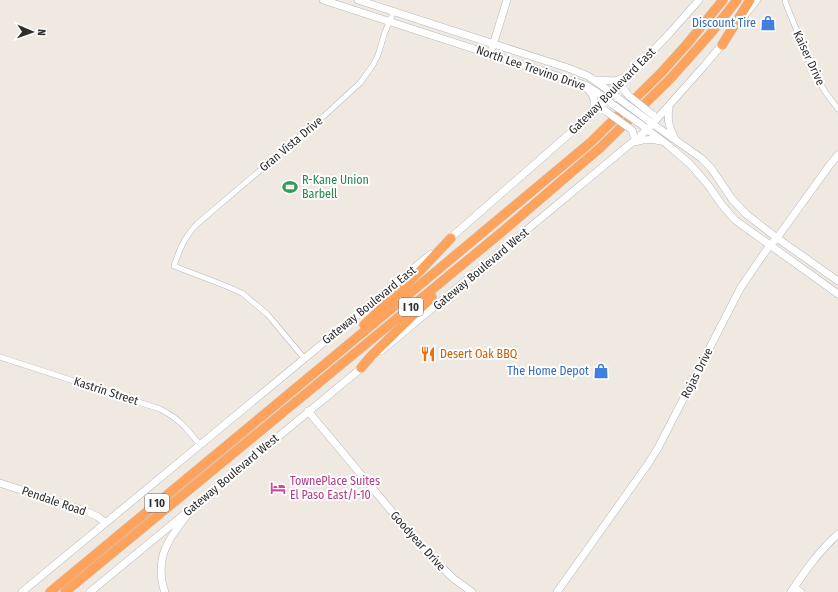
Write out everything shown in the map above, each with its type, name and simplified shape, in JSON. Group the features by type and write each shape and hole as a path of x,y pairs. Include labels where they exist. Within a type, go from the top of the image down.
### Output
{"highway":[{"name":"I 10","path":"50,592 585,147 648,87 723,0"},
{"name":"I 10","path":"65,592 503,231 600,148 690,57 737,0"},
{"path":"722,45 750,0"},
{"path":"361,368 416,311 477,257 503,231"},
{"path":"349,344 362,327 415,276 451,238"}],"main road":[{"name":"North Lee Trevino Drive","path":"323,0 585,85 609,101 683,157 696,170 722,205 736,220 838,294"},
{"name":"North Lee Trevino Drive","path":"358,0 568,68 595,80 618,98 652,120 701,158 711,168 739,207 777,238 838,280"},
{"path":"490,54 507,0"},
{"name":"Gateway Boulevard East","path":"22,592 451,238 592,114 609,101 612,93 669,34 699,0"},
{"path":"629,75 625,91 628,96 652,120 657,115 663,113 722,45 757,0"},
{"path":"595,80 615,81 629,75"},
{"path":"585,85 593,95 594,99 592,114"},
{"path":"669,106 668,123 675,139"},
{"path":"592,114 604,110 632,130 633,139 654,139 669,146"},
{"name":"Gateway Boulevard West","path":"90,592 361,368 633,139 652,120"},
{"name":"Rojas Drive","path":"557,592 658,448 741,288 770,246 838,155"},
{"name":"Goodyear Drive","path":"308,411 424,550 454,579 472,592"},
{"name":"Pendale Road","path":"0,483 88,512 106,523"},
{"path":"165,592 161,568 164,552 168,542 194,506"},
{"path":"801,592 792,590 808,567 838,534"}],"street":[{"name":"Kaiser Drive","path":"784,1 815,75 838,109"},
{"name":"Gran Vista Drive","path":"304,358 266,313 242,294 226,286 174,266 181,246 197,224 324,116 355,89 364,79 373,66 378,55 389,21 394,12"},
{"name":"Kastrin Street","path":"0,357 160,409 176,418 184,425 200,445"}],"place":[{"name":"Discount Tire","path":"768,23"},
{"name":"R-Kane Union Barbell","path":"290,187"},
{"name":"Desert Oak BBQ","path":"428,354"},
{"name":"The Home Depot","path":"601,371"},
{"name":"TownePlace Suites El Paso East/I-10","path":"278,488"}]}
